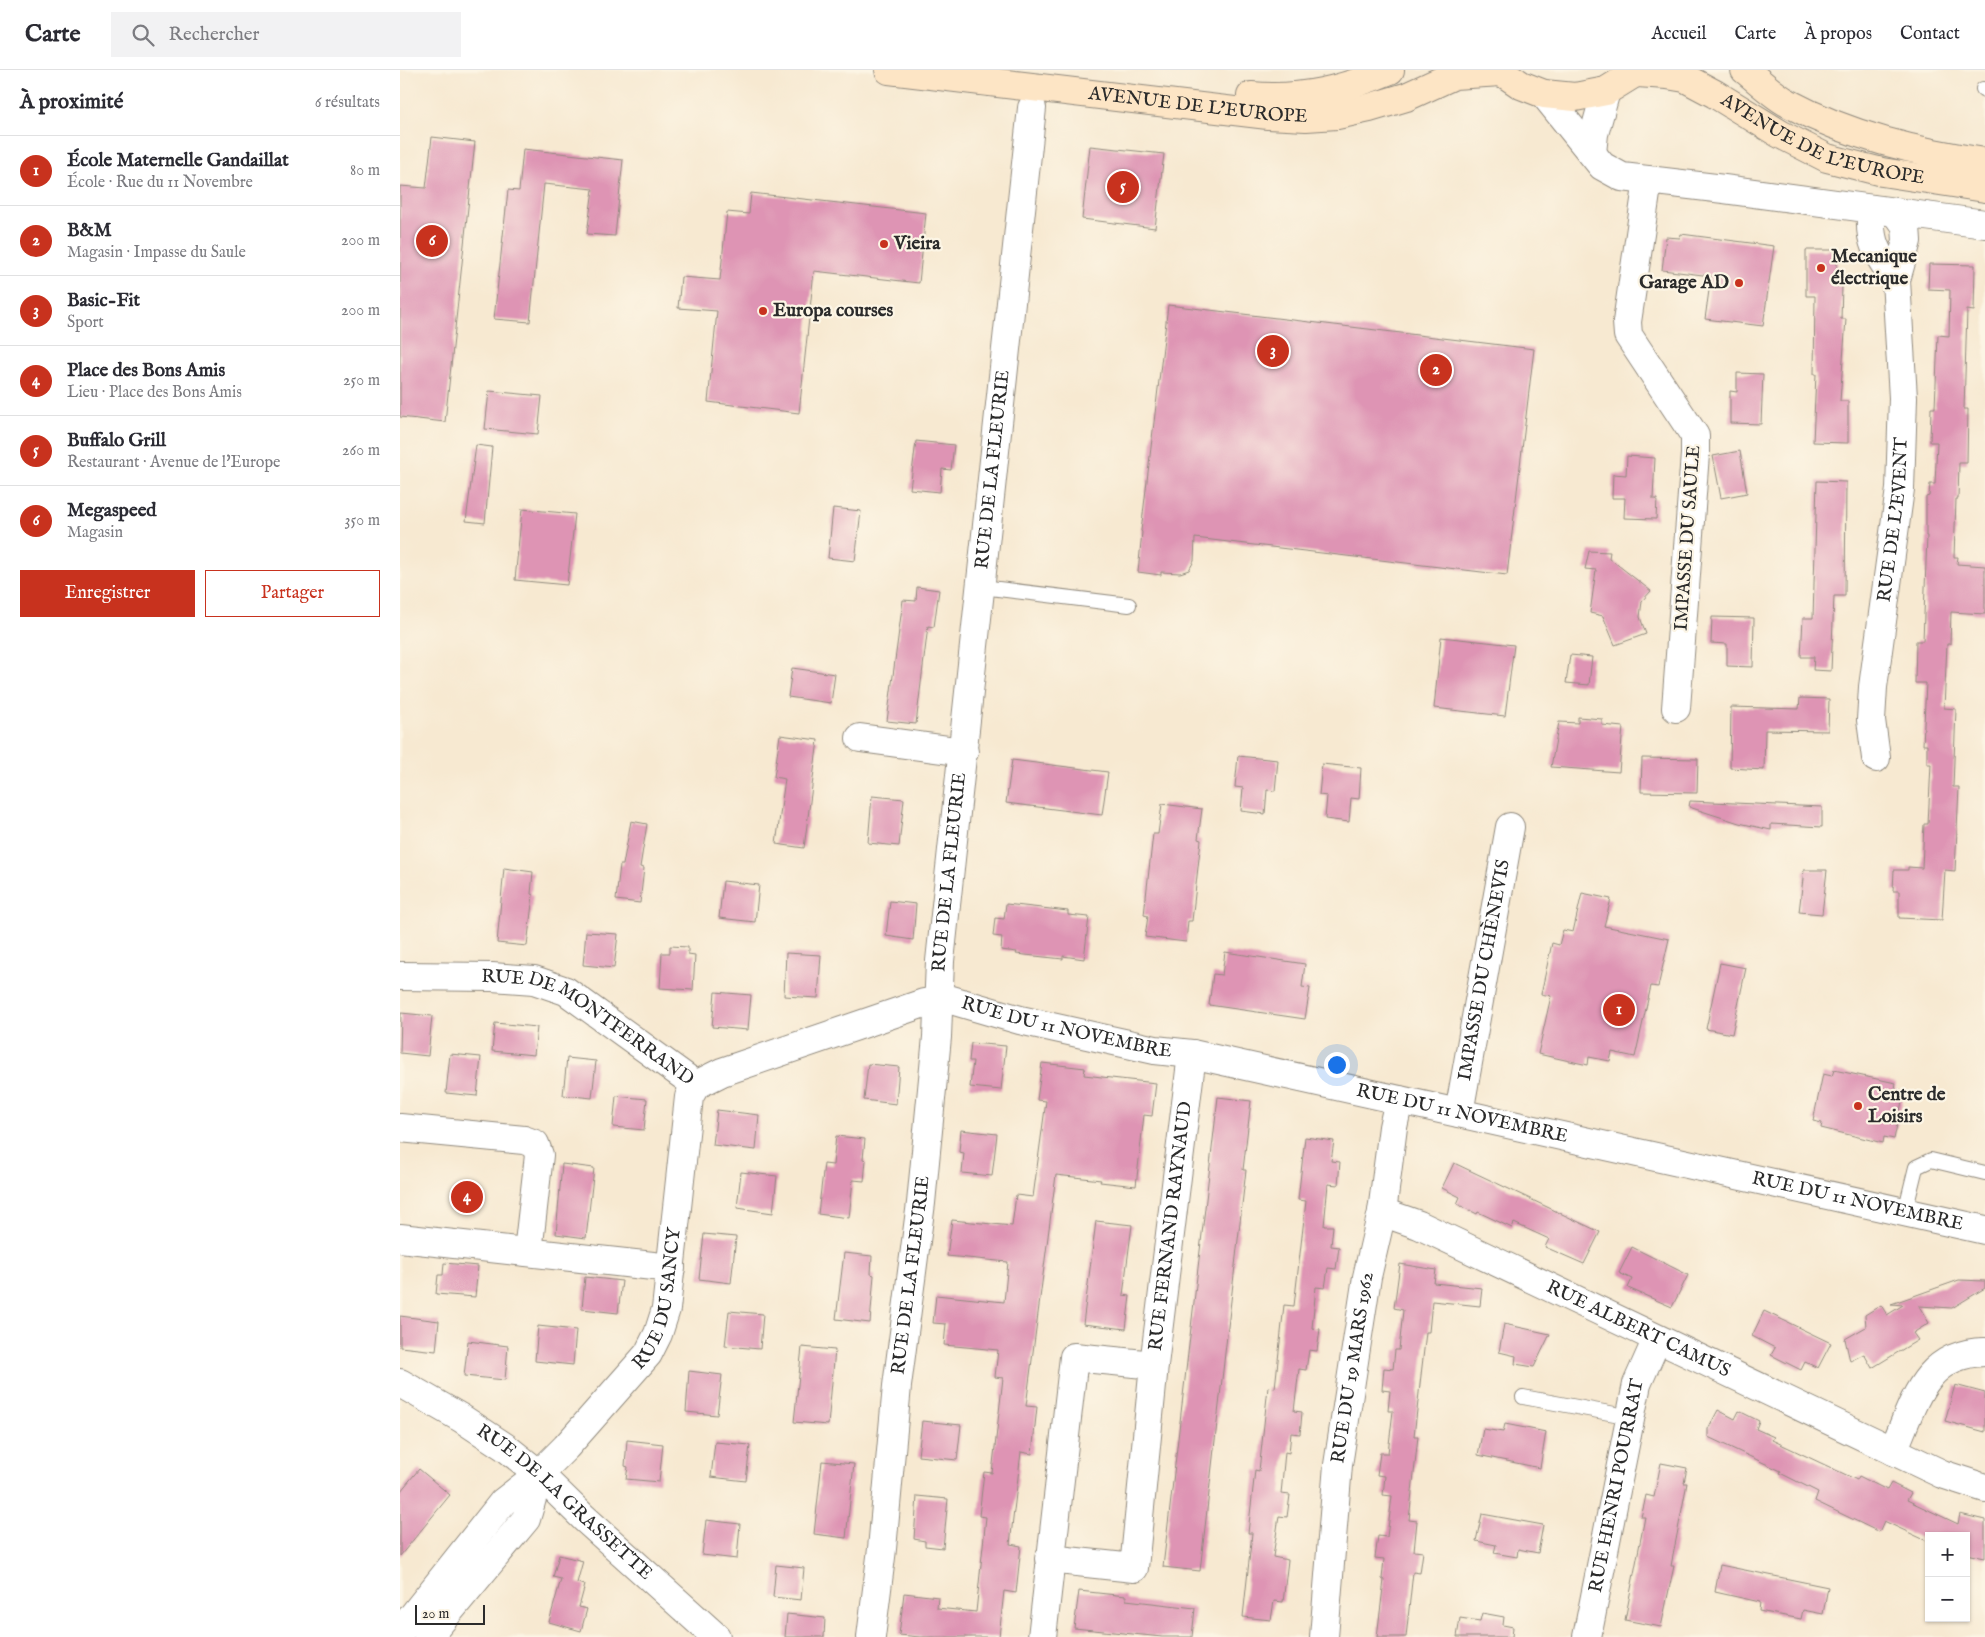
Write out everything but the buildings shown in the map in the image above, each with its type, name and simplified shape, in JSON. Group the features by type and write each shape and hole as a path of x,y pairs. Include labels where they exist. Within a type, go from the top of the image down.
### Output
{"main road":[{"name":"AVENUE DE L'EUROPE","path":"889,70 1034,89 1268,115 1306,117 1369,108 1406,97 1454,74 1500,71"},
{"name":"AVENUE DE L'EUROPE","path":"1034,89 1271,98 1331,91 1361,82 1390,70"},
{"name":"AVENUE DE L'EUROPE","path":"1745,70 1786,102 1831,123 1881,141 1947,156 1985,162"},
{"path":"1500,71 1521,86 1544,94 1575,97 1606,91 1639,72"},
{"name":"AVENUE DE L'EUROPE","path":"1639,72 1686,78 1780,134 1827,158 1882,172 1985,188"}],"street":[{"name":"RUE DE LA FLEURIE","path":"871,1637 882,1549 897,1386 920,1203 937,1037 940,961 982,587 1034,89"},
{"path":"1592,152 1594,134 1606,91"},
{"path":"1544,94 1602,166 1622,177 1985,224"},
{"name":"IMPASSE DU SAULE","path":"1648,180 1627,322 1628,335 1695,436 1676,708"},
{"path":"1884,211 1870,223 1872,243 1896,280"},
{"name":"RUE DE L'EVENT","path":"1876,758 1871,720 1873,687 1900,489 1903,398 1896,280 1907,241 1906,226 1884,211"},
{"path":"860,738 964,752"},
{"name":"IMPASSE DU CHÈNEVIS","path":"1458,1113 1510,826"},
{"name":"RUE DE MONTFERRAND","path":"400,976 492,977 534,980 566,991 696,1085 722,1072 924,1003 938,1001"},
{"name":"RUE DU 11 NOVEMBRE","path":"938,1001 948,1000 1020,1020 1155,1050 1192,1054 1985,1230"},
{"name":"RUE FERNAND RAYNAUD","path":"1042,1637 1074,1357 1154,1365 1192,1054"},
{"name":"RUE DU SANCY","path":"400,1632 503,1502 539,1474 566,1447 648,1354 658,1334 666,1309 689,1097 696,1085"},
{"name":"RUE DU 19 MARS 1962","path":"1324,1637 1338,1465 1368,1277 1382,1212 1393,1127 1399,1100"},
{"path":"400,1128 524,1140 535,1144 539,1155 528,1252"},
{"name":"RUE ALBERT CAMUS","path":"1382,1212 1419,1224 1942,1474 1985,1488"},
{"path":"400,1238 671,1268"},
{"name":"RUE HENRI POURRAT","path":"1587,1637 1638,1384 1658,1339"},
{"path":"1893,1451 1925,1380 1937,1367 1967,1352 1985,1352"},
{"path":"1050,1559 1134,1568 1154,1365"},
{"name":"RUE DE LA GRASSETTE","path":"400,1383 461,1418 505,1447 539,1474 584,1518 716,1637"},
{"path":"428,1637 526,1519 539,1474"}],"lane":[{"path":"982,587 1129,605"},
{"path":"1905,1212 1916,1167 1931,1160 1985,1172"},
{"path":"1523,1397 1631,1417"}],"place":[{"name":"Buffalo Grill","path":"1123,187"},
{"name":"Megaspeed","path":"432,241"},
{"name":"Vieira","path":"884,244"},
{"name":"Mecanique électrique","path":"1821,268"},
{"name":"Garage AD","path":"1739,283"},
{"name":"Europa courses","path":"763,311"},
{"name":"Basic-Fit","path":"1273,351"},
{"name":"B&M","path":"1436,370"},
{"name":"École Maternelle Gandaillat","path":"1619,1010"},
{"name":"Centre de Loisirs","path":"1858,1106"},
{"name":"Place des Bons Amis","path":"467,1197"}]}
